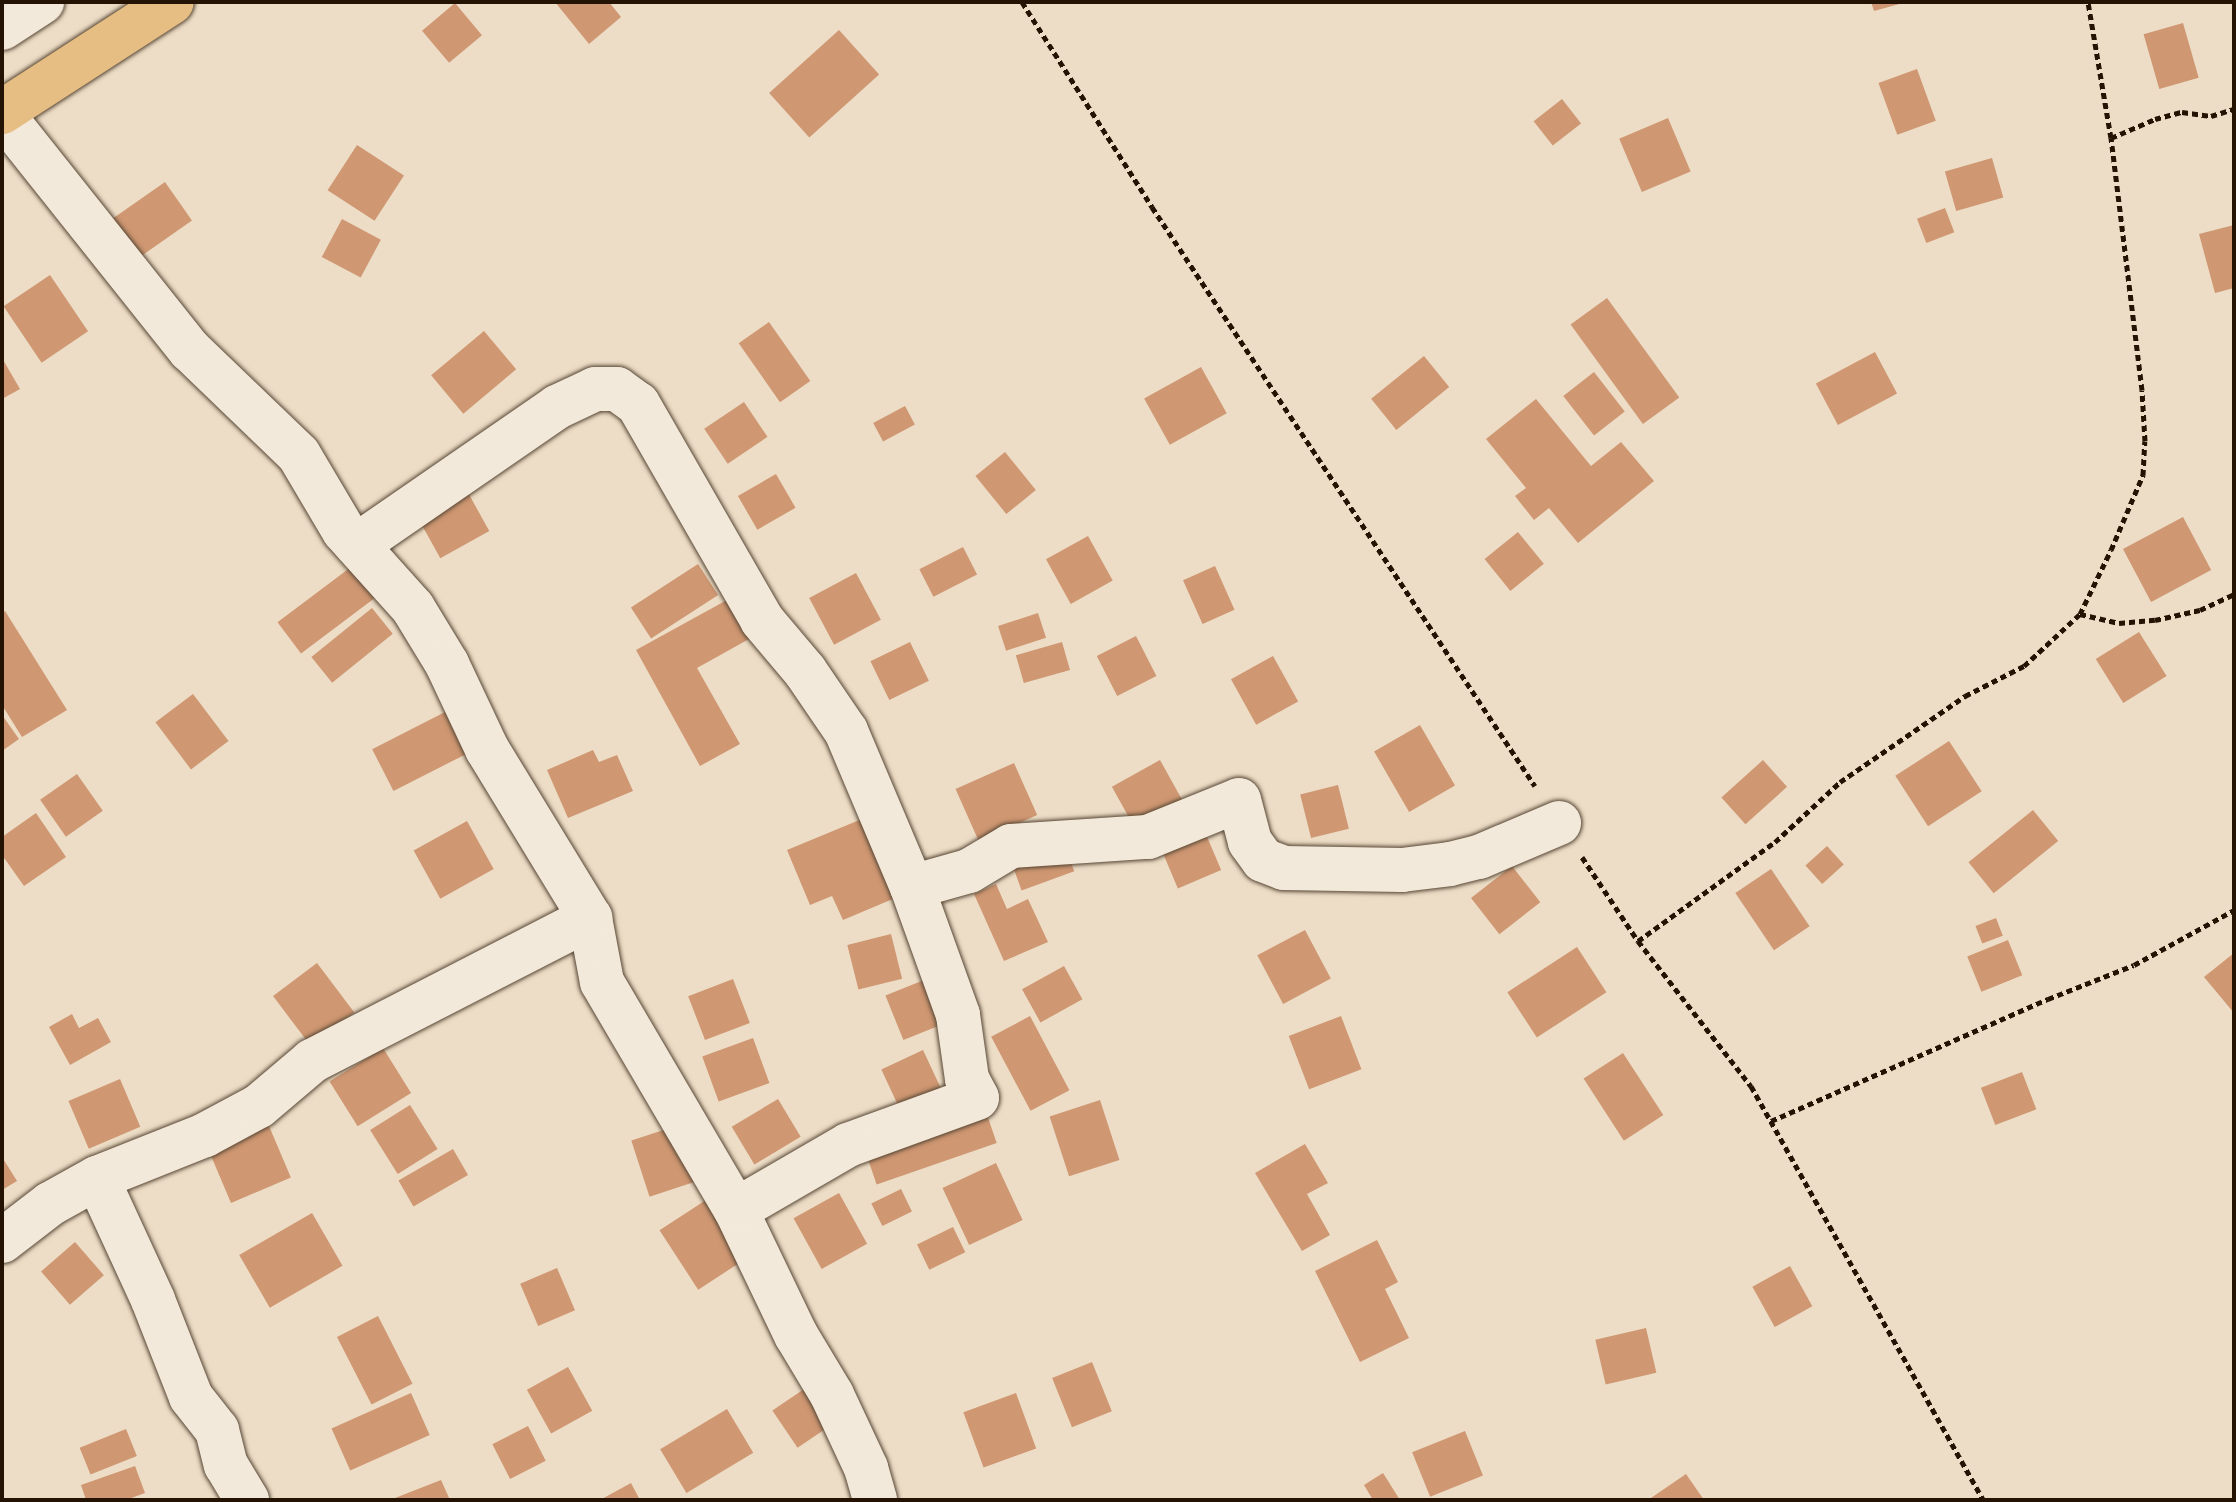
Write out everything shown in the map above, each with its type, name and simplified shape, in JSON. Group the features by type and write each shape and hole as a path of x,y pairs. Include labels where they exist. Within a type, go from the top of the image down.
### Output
{"main road":[{"path":"2,113 172,2"}],"street":[{"path":"2,28 42,2"},
{"path":"2,113 190,350 299,455 344,531 413,608 447,664 487,749 590,918 602,982 736,1210 796,1335 832,1395 866,1468 875,1500"},
{"path":"357,545 557,407 595,389 617,389 638,404 762,620 805,671 846,731 912,887 958,1015 967,1079 977,1098 848,1145 736,1210"},
{"path":"912,887 969,871 1011,846 1148,837 1239,800 1250,842 1263,860 1284,868 1402,870 1450,864 1479,857 1559,823"},
{"path":"2,1241 50,1204 97,1178 205,1135 259,1106 312,1061 590,918"},
{"path":"97,1178 153,1300 191,1397 217,1430 226,1465 247,1500"}],"path":[{"path":"1022,2 1161,220 1638,941 1751,1086 1983,1500"},
{"path":"1638,941 1775,842 1840,782 1965,696 2024,666 2080,614 2143,475 2142,390 2111,138 2088,2"},
{"path":"2111,138 2155,119 2182,112 2211,116 2234,109"},
{"path":"2080,614 2119,623 2155,620 2200,610 2234,594"},
{"path":"1771,1121 2048,999 2134,965 2234,910"}],"building":[{"path":"555,2 609,2 621,17 589,44"},
{"path":"1871,2 1903,2 1903,3 1874,11"},
{"path":"455,3 482,35 449,63 422,31"},
{"path":"2183,23 2199,78 2159,89 2144,34"},
{"path":"839,30 879,75 809,137 769,93"},
{"path":"1917,69 1936,121 1897,135 1878,83"},
{"path":"1562,99 1581,123 1553,146 1534,121"},
{"path":"1668,118 1691,171 1642,192 1619,139"},
{"path":"357,145 404,175 375,221 328,190"},
{"path":"1992,158 2003,197 1956,211 1945,172"},
{"path":"165,182 192,221 139,258 112,219"},
{"path":"1945,208 1954,232 1926,243 1917,219"},
{"path":"342,219 381,240 361,278 322,257"},
{"path":"2234,225 2234,288 2215,293 2199,234"},
{"path":"50,275 88,331 42,363 4,306"},
{"path":"1607,298 1679,398 1643,424 1571,324"},
{"path":"769,322 810,381 780,402 739,343"},
{"path":"484,331 516,369 463,414 431,375"},
{"path":"1875,352 1897,393 1838,425 1816,383"},
{"path":"1424,356 1449,387 1396,430 1371,399"},
{"path":"2,358 20,389 2,399"},
{"path":"1201,367 1227,413 1170,445 1144,399"},
{"path":"1594,372 1625,411 1594,435 1563,396"},
{"path":"1536,399 1591,466 1621,442 1654,481 1578,543 1549,508 1534,520 1515,496 1526,488 1486,439"},
{"path":"744,402 767,437 728,464 704,429"},
{"path":"905,406 915,425 883,441 873,423"},
{"path":"1005,452 1036,490 1006,514 975,476"},
{"path":"776,474 796,508 757,530 738,496"},
{"path":"466,489 489,531 440,558 417,516"},
{"path":"2183,517 2211,570 2151,602 2123,549"},
{"path":"1518,532 1544,564 1510,591 1485,559"},
{"path":"1088,536 1113,581 1071,604 1046,559"},
{"path":"963,547 977,575 933,597 919,569"},
{"path":"698,564 718,595 651,639 631,608"},
{"path":"1215,566 1235,610 1203,624 1183,580"},
{"path":"351,567 374,598 301,654 278,622"},
{"path":"856,573 881,620 834,645 809,598"},
{"path":"736,595 758,634 697,668 740,744 700,766 636,650"},
{"path":"372,608 393,634 332,683 311,657"},
{"path":"5,611 67,710 22,737 2,705 2,613"},
{"path":"1038,613 1046,638 1006,651 998,626"},
{"path":"2139,632 2167,676 2123,703 2096,659"},
{"path":"1136,636 1156,676 1117,696 1097,656"},
{"path":"910,642 929,681 889,700 870,661"},
{"path":"1062,642 1070,670 1024,683 1016,655"},
{"path":"1273,656 1298,701 1256,725 1231,679"},
{"path":"193,694 229,741 191,769 155,722"},
{"path":"447,711 468,753 393,791 372,749"},
{"path":"2,715 19,739 2,751"},
{"path":"1420,725 1455,786 1409,812 1374,752"},
{"path":"1949,741 1982,791 1928,826 1895,776"},
{"path":"593,750 599,762 617,755 633,791 568,818 547,770"},
{"path":"1160,760 1185,805 1137,831 1112,787"},
{"path":"1763,760 1787,787 1745,824 1721,797"},
{"path":"1014,763 1037,815 979,841 956,789"},
{"path":"77,774 103,811 66,837 40,800"},
{"path":"1338,785 1349,829 1311,838 1300,794"},
{"path":"2033,810 2058,841 1994,893 1968,862"},
{"path":"36,813 66,857 24,886 2,855 2,837"},
{"path":"874,814 907,893 843,920 832,896 810,905 787,850"},
{"path":"467,821 494,869 440,899 414,851"},
{"path":"1202,825 1221,870 1178,888 1159,843"},
{"path":"1065,846 1074,871 1022,891 1012,865"},
{"path":"1827,846 1844,865 1822,884 1805,865"},
{"path":"1512,866 1540,902 1499,934 1471,898"},
{"path":"1771,869 1810,926 1774,950 1735,893"},
{"path":"996,884 1007,909 1028,899 1048,942 1004,961 974,894"},
{"path":"1996,918 2003,936 1982,944 1975,926"},
{"path":"1305,930 1331,979 1283,1004 1257,955"},
{"path":"891,934 902,979 858,990 847,945"},
{"path":"2008,940 2022,975 1981,992 1967,956"},
{"path":"1577,947 1606,992 1537,1037 1507,992"},
{"path":"2234,953 2234,1013 2204,977"},
{"path":"317,963 354,1013 310,1046 273,996"},
{"path":"1064,966 1082,999 1040,1023 1022,989"},
{"path":"929,978 947,1023 903,1040 885,996"},
{"path":"733,979 750,1023 705,1040 688,996"},
{"path":"72,1014 79,1028 98,1018 111,1042 70,1065 49,1027"},
{"path":"1030,1016 1069,1090 1031,1111 991,1037"},
{"path":"1341,1016 1361,1069 1309,1089 1289,1036"},
{"path":"753,1038 769,1083 719,1102 702,1056"},
{"path":"383,1048 411,1093 358,1126 330,1081"},
{"path":"923,1050 943,1093 901,1112 881,1069"},
{"path":"1623,1053 1663,1115 1624,1141 1584,1079"},
{"path":"2022,1072 2036,1109 1995,1125 1981,1088"},
{"path":"120,1079 140,1127 89,1149 68,1101"},
{"path":"778,1099 801,1137 754,1165 732,1127"},
{"path":"1100,1100 1119,1160 1069,1176 1050,1116"},
{"path":"410,1105 438,1149 398,1174 370,1130"},
{"path":"985,1109 997,1143 877,1184 865,1150"},
{"path":"269,1126 291,1178 231,1203 209,1151"},
{"path":"676,1126 694,1182 650,1197 631,1141"},
{"path":"1305,1144 1328,1183 1307,1194 1330,1235 1302,1251 1255,1173"},
{"path":"453,1149 468,1175 413,1206 398,1180"},
{"path":"2,1157 17,1181 2,1190"},
{"path":"996,1163 1023,1220 969,1245 943,1188"},
{"path":"901,1189 912,1211 882,1226 871,1203"},
{"path":"839,1193 867,1244 822,1269 794,1218"},
{"path":"709,1198 748,1258 698,1290 660,1230"},
{"path":"312,1213 342,1266 270,1308 239,1255"},
{"path":"953,1227 965,1252 929,1270 917,1245"},
{"path":"1377,1240 1398,1282 1385,1289 1409,1338 1360,1362 1315,1271"},
{"path":"75,1242 104,1275 70,1305 41,1272"},
{"path":"1790,1266 1812,1306 1775,1327 1752,1287"},
{"path":"557,1268 575,1310 538,1326 520,1284"},
{"path":"378,1316 413,1384 372,1405 337,1337"},
{"path":"1646,1328 1656,1373 1606,1385 1595,1340"},
{"path":"1092,1362 1112,1411 1072,1427 1052,1378"},
{"path":"568,1367 592,1411 551,1434 527,1390"},
{"path":"813,1383 838,1420 798,1448 772,1410"},
{"path":"411,1393 430,1435 350,1470 332,1428"},
{"path":"1016,1393 1036,1448 984,1468 963,1412"},
{"path":"727,1409 753,1453 686,1493 660,1449"},
{"path":"528,1426 546,1461 510,1479 492,1444"},
{"path":"126,1429 137,1456 91,1475 80,1448"},
{"path":"1465,1431 1483,1476 1430,1497 1412,1452"},
{"path":"135,1466 145,1493 126,1500 86,1500 81,1485"},
{"path":"1383,1473 1400,1500 1373,1500 1364,1485"},
{"path":"1686,1474 1704,1500 1648,1500"},
{"path":"441,1480 450,1500 390,1500"},
{"path":"631,1483 640,1500 600,1500"}]}
